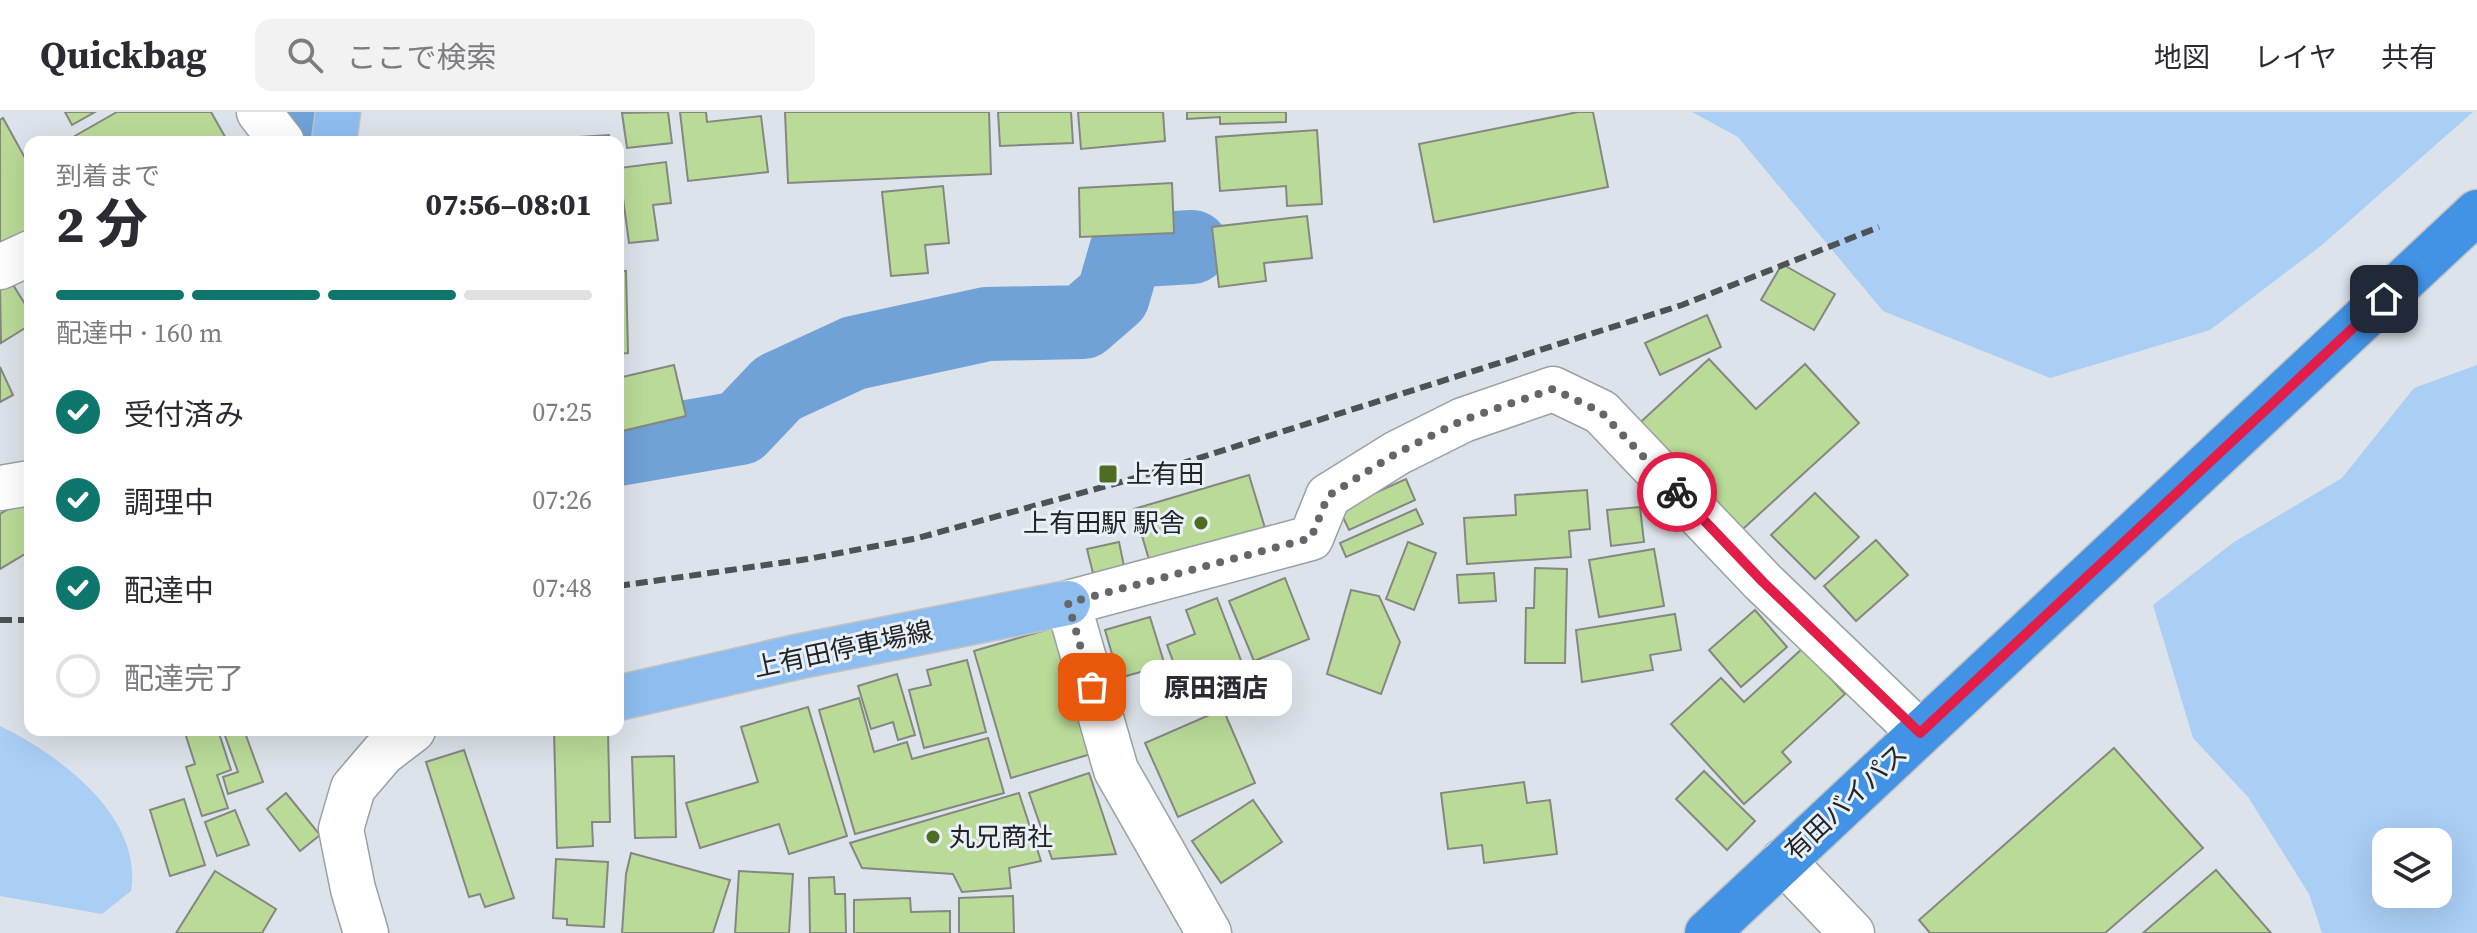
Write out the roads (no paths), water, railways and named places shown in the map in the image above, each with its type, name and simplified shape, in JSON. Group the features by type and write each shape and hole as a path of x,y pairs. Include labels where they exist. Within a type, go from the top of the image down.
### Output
{"highway":[{"name":"有田バイパス","path":"1707,933 2477,212"}],"main road":[{"path":"335,136 338,112"},
{"name":"上有田停車場線","path":"624,697 801,656 1068,603"}],"street":[{"path":"259,112 277,136"},
{"path":"0,267 24,256"},
{"path":"1209,933 1116,770 1068,603 1311,538 1328,496 1397,453 1463,420 1553,389 1601,412 1763,582 1920,733"},
{"path":"0,488 24,484"},
{"path":"366,933 341,829 353,788 383,753 405,736"},
{"path":"1783,861 1852,933"}],"waterway":[{"path":"286,112 306,136"},
{"path":"624,448 740,428 778,388 854,353 987,324 1083,322 1113,296 1126,251 1192,247"}],"railway":[{"path":"624,585 808,559 918,538 1139,477 1682,305 1879,227"},
{"path":"0,620 24,620"}],"place":[{"name":"上有田","path":"1108,474"},
{"name":"上有田駅 駅舎","path":"1201,523"},
{"name":"原田酒店","path":"1092,687"},
{"name":"丸兄商社","path":"933,837"}]}
